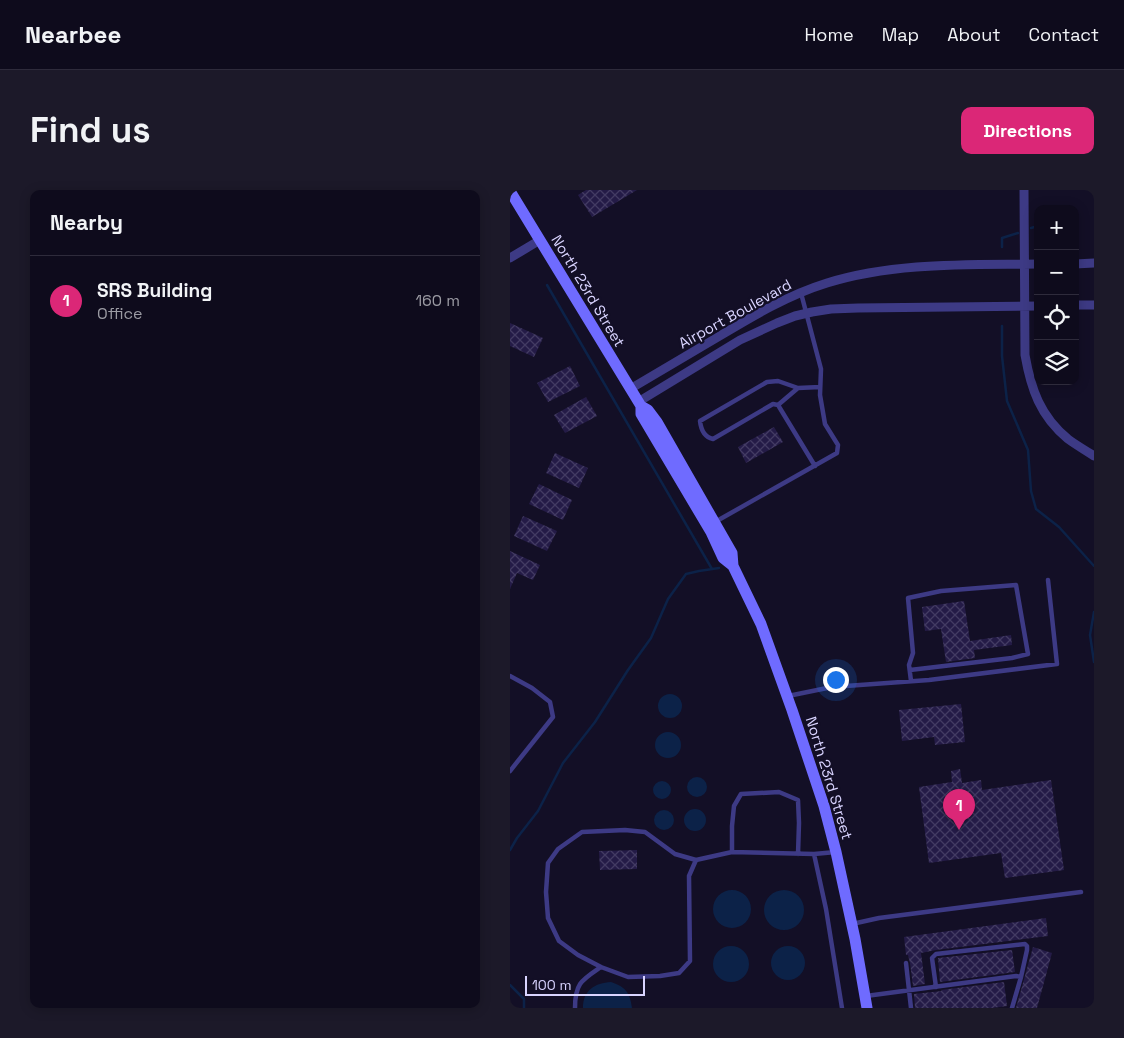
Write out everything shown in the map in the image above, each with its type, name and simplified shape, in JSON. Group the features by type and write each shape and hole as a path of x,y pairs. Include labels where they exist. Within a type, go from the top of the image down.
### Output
{"main road":[{"name":"North 23rd Street","path":"510,191 630,389 640,404 648,410 657,422 732,554 733,566 761,624 824,806 852,924 866,1002"},
{"name":"North 23rd Street","path":"640,404 641,414 711,532 723,558 733,566"}],"street":[{"path":"1024,190 1025,355 1029,377 1036,396 1052,423 1069,440 1094,456"},
{"path":"510,258 540,240"},
{"path":"1079,264 1094,263"},
{"name":"Airport Boulevard","path":"630,389 757,314 801,293 844,278 888,270 926,266 1034,264"},
{"path":"1079,305 1094,305"},
{"name":"Airport Boulevard","path":"640,404 740,340 794,316 831,309 1034,306"}],"lane":[{"path":"715,522 837,453 838,445 825,424 820,395 821,369 801,293"},
{"path":"798,388 776,404 713,439 707,438 701,429 700,421 767,382 778,381 798,388 820,387"},
{"path":"763,384 766,390"},
{"path":"757,388 760,394"},
{"path":"748,393 751,399"},
{"path":"739,398 742,403"},
{"path":"771,399 815,466"},
{"path":"765,402 768,408"},
{"path":"730,404 733,409"},
{"path":"756,408 759,413"},
{"path":"721,409 724,414"},
{"path":"748,412 751,418"},
{"path":"713,414 716,419"},
{"path":"706,418 709,423"},
{"path":"738,418 741,423"},
{"path":"730,422 733,428"},
{"path":"721,428 724,433"},
{"path":"714,432 717,437"},
{"path":"787,696 832,687 911,681 1057,664 1048,580"},
{"path":"910,670 1012,658 1028,654 1016,585 941,591 908,598 913,652 909,665 911,681"},
{"path":"510,676 532,688 550,702 553,717 510,771"},
{"path":"732,852 734,806 741,794 779,792 798,800 798,854"},
{"path":"696,860 689,876 690,961 679,973 660,976 628,977 602,967 578,955 560,941 548,918 546,892 548,863 558,849 582,832 625,830 645,832 675,854 696,860 732,852 814,854 836,852"},
{"path":"814,854 826,909 842,1008"},
{"path":"852,924 879,918 1081,892"},
{"path":"936,987 932,958 936,954 1025,944 1027,950 1012,1008"},
{"path":"906,963 911,1008"},
{"path":"575,1008 575,993 582,980 602,967"},
{"path":"866,1002 910,990 1016,976 1021,977"}],"water":[{"path":"670,694 679,697 682,706 679,715 670,718 661,715 658,706 661,697"},
{"path":"668,732 677,736 681,745 677,754 668,758 659,754 655,745 659,736"},
{"path":"697,777 704,780 707,787 704,794 697,797 690,794 687,787 690,780"},
{"path":"658,781 666,781 671,786 669,797 658,799 653,794 653,786"},
{"path":"695,809 703,812 706,820 703,828 695,831 687,828 684,820 687,812"},
{"path":"664,810 671,813 674,820 671,827 664,830 657,827 654,820 657,813"},
{"path":"732,890 746,895 751,909 746,923 732,928 718,923 713,909 718,895"},
{"path":"788,890 795,893 801,899 804,910 803,918 795,927 788,930 780,930 773,927 765,918 764,906 767,899 776,891"},
{"path":"731,946 744,951 749,964 744,977 731,982 718,977 713,964 718,951"},
{"path":"788,946 795,947 800,951 804,956 804,970 800,975 795,979 788,980 781,979 776,975 772,970 771,963 772,956 776,951 781,947"},
{"path":"611,982 624,988 630,998 632,1008 583,1008 585,996 591,989 600,984"}],"building":[{"path":"586,190 637,190 592,217 578,195"},
{"path":"510,323 543,338 534,357 510,346"},
{"path":"570,366 580,386 548,402 537,383"},
{"path":"586,397 597,416 565,433 554,415"},
{"path":"774,427 783,442 746,463 738,447"},
{"path":"555,453 588,468 579,488 546,473"},
{"path":"539,484 572,500 563,520 529,504"},
{"path":"523,516 557,531 547,551 514,536"},
{"path":"510,551 540,565 533,580 517,573 510,589"},
{"path":"964,601 970,641 1011,635 1012,645 974,650 975,658 946,662 941,629 925,631 922,607"},
{"path":"961,704 965,742 935,745 934,737 902,741 899,710"},
{"path":"960,769 962,783 981,780 982,790 1051,780 1064,870 1005,878 1001,853 929,863 919,787 952,782 951,771"},
{"path":"637,850 637,869 600,870 599,851"},
{"path":"1046,918 1048,936 921,953 925,984 913,986 904,937"},
{"path":"1033,947 1052,953 1037,1008 1016,1008"},
{"path":"1012,950 1015,972 940,982 938,958"},
{"path":"1004,982 1007,1006 992,1008 915,1008 914,994"}],"waterway":[{"path":"1002,247 1002,238 1018,233"},
{"path":"547,285 712,569"},
{"path":"1002,326 1002,356 1007,401 1028,450 1031,491 1036,509 1059,527 1094,566"},
{"path":"510,850 538,811 563,763 595,722 651,638 668,599 686,574 719,568"},
{"path":"1094,612 1090,635 1094,662"},
{"path":"510,985 524,999 524,1008"}],"place":[{"name":"SRS Building","path":"959,830"}]}
